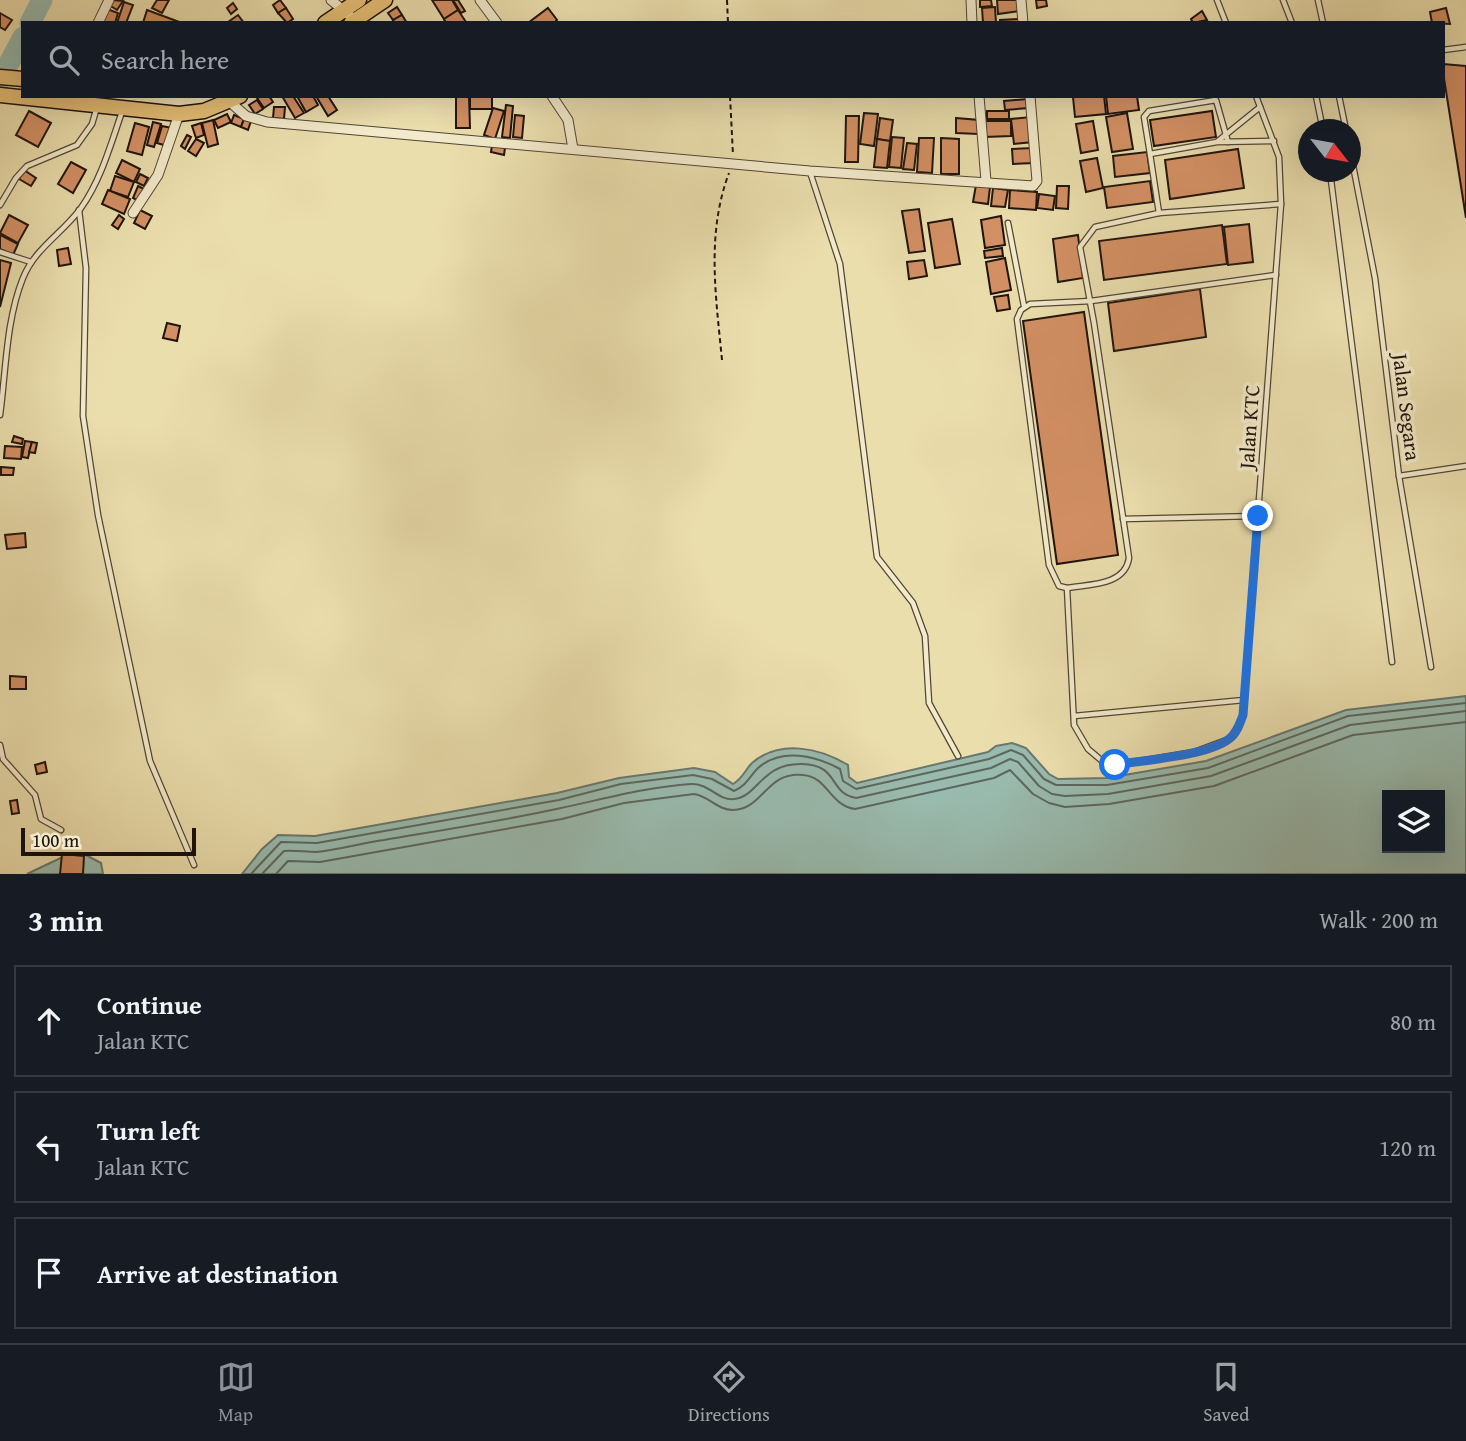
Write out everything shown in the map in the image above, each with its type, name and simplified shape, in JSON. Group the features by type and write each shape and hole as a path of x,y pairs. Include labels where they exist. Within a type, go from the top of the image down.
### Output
{"main road":[{"path":"350,18 365,4 385,0"},
{"path":"0,77 21,79"},
{"path":"0,95 21,98"},
{"path":"24,98 179,114 195,114 235,99"}],"street":[{"path":"100,21 109,0"},
{"path":"331,0 350,18"},
{"path":"480,0 496,21"},
{"path":"971,0 972,21"},
{"path":"1021,0 1023,21"},
{"path":"553,98 568,120 573,149"},
{"path":"979,98 986,181"},
{"path":"235,99 239,112 256,120 810,171 1033,186 1037,183 1030,98"},
{"path":"132,213 158,175 179,114"}],"lane":[{"path":"1217,0 1225,21"},
{"path":"1283,0 1291,21"},
{"path":"1318,0 1323,21"},
{"path":"1445,50 1466,47"},
{"name":"Jalan KTC","path":"1067,588 1074,725 1088,749 1115,765 1194,752 1229,739 1238,729 1244,700 1281,204 1281,169 1274,141 1257,98"},
{"path":"1316,98 1321,119"},
{"path":"1339,98 1344,119"},
{"path":"1159,213 1144,117 1149,111 1216,100 1228,142"},
{"path":"0,205 16,178 27,166 77,145 93,124 98,106"},
{"path":"1217,142 1260,106"},
{"path":"0,415 16,300 31,262 79,210 102,170 123,108"},
{"path":"1150,154 1217,142 1274,141"},
{"path":"810,171 840,264 877,557 913,603 925,636 929,703 958,755"},
{"path":"1331,182 1392,662"},
{"name":"Jalan Segara","path":"1356,182 1376,278 1399,476 1431,667"},
{"path":"1008,223 1024,306 1017,319 1049,565 1054,581 1067,588 1116,579 1123,574 1129,558 1091,301 1080,247 1086,235 1096,227 1159,213 1281,204"},
{"path":"79,210 86,268 83,416 98,515 150,761 194,865"},
{"path":"0,252 31,262"},
{"path":"1024,306 1091,301 1276,275"},
{"path":"1399,476 1466,466"},
{"path":"1123,519 1258,516"},
{"path":"1073,716 1244,700"},
{"path":"0,745 8,767 35,795 41,819 61,830"}],"path":[{"path":"727,0 727,21"},
{"path":"722,360 713,258 721,195 734,163 730,98"}],"water":[{"path":"1466,696 1466,874 242,874 262,849 278,835 315,836 557,793 619,778 694,768 715,772 733,784 763,755 787,749 813,751 837,759 848,765 849,777 857,783 988,752 996,746 1012,743 1026,748 1049,774 1058,779 1107,778 1206,761 1346,710"},
{"path":"82,853 101,863 103,874 27,874 69,854"}],"building":[{"path":"112,0 123,1 117,10 109,5"},
{"path":"157,0 169,0 162,13 152,8"},
{"path":"280,0 286,8 278,13 273,5"},
{"path":"432,0 452,0 458,10 444,19"},
{"path":"453,0 458,0 465,11 461,13"},
{"path":"980,0 991,0 992,6 980,7"},
{"path":"997,0 1018,0 1019,11 998,14"},
{"path":"1036,0 1046,0 1047,6 1037,8"},
{"path":"124,2 133,5 127,21 118,21"},
{"path":"233,3 237,9 231,14 227,8"},
{"path":"397,7 402,15 393,20 388,13"},
{"path":"995,7 996,21 983,21 982,8"},
{"path":"286,8 293,19 285,21 278,13"},
{"path":"548,8 557,20 556,21 531,21"},
{"path":"1446,8 1450,24 1445,24 1445,21 1432,21 1430,12"},
{"path":"107,9 118,13 116,21 103,21"},
{"path":"147,10 177,21 144,21"},
{"path":"458,10 465,21 445,21 444,19"},
{"path":"1202,11 1207,20 1192,21 1191,19"},
{"path":"0,13 12,20 5,30 0,27"},
{"path":"238,15 242,21 229,21"},
{"path":"402,15 406,21 394,21"},
{"path":"1445,64 1466,66 1466,218 1445,85"},
{"path":"257,98 270,98 273,102 264,108"},
{"path":"283,98 294,98 304,113 295,118"},
{"path":"298,98 314,98 318,105 306,112"},
{"path":"317,98 329,98 337,110 328,116"},
{"path":"456,98 469,98 470,128 456,128"},
{"path":"470,98 492,98 492,109 470,109"},
{"path":"1073,98 1104,98 1106,114 1075,117"},
{"path":"1106,98 1137,98 1139,110 1108,114"},
{"path":"1028,99 1029,108 1005,110 1004,101"},
{"path":"257,100 263,109 255,114 249,105"},
{"path":"506,105 513,106 510,138 502,137"},
{"path":"274,107 285,107 284,119 273,118"},
{"path":"493,108 504,111 495,139 484,135"},
{"path":"29,111 51,123 38,147 16,135"},
{"path":"987,111 1009,111 1009,119 987,119"},
{"path":"1212,111 1216,137 1154,146 1150,120"},
{"path":"864,113 878,114 874,146 860,144"},
{"path":"1127,113 1133,149 1112,152 1106,117"},
{"path":"227,114 231,122 218,128 214,120"},
{"path":"234,115 244,119 241,127 231,123"},
{"path":"515,115 524,116 522,138 513,137"},
{"path":"846,116 859,116 858,162 845,162"},
{"path":"1031,117 1033,142 1014,144 1011,119"},
{"path":"880,118 893,120 890,141 877,139"},
{"path":"956,118 979,120 978,134 956,133"},
{"path":"244,119 251,121 248,130 241,127"},
{"path":"213,120 218,144 208,147 202,123"},
{"path":"984,121 1011,121 1011,136 985,137"},
{"path":"1093,121 1098,150 1081,153 1076,124"},
{"path":"153,122 161,124 154,147 147,145"},
{"path":"135,123 149,127 142,155 127,151"},
{"path":"201,123 204,135 196,138 192,126"},
{"path":"162,126 172,128 167,146 157,143"},
{"path":"187,135 191,137 185,149 181,146"},
{"path":"892,137 904,138 901,168 889,167"},
{"path":"919,138 934,138 932,173 917,172"},
{"path":"941,138 959,139 959,174 941,174"},
{"path":"196,139 204,143 196,156 188,151"},
{"path":"877,139 890,141 887,168 874,167"},
{"path":"907,143 917,144 914,170 903,169"},
{"path":"492,145 505,148 504,155 491,152"},
{"path":"1033,148 1034,163 1013,164 1012,149"},
{"path":"1238,149 1244,188 1170,199 1165,160"},
{"path":"1147,152 1150,173 1115,177 1113,156"},
{"path":"1097,158 1103,188 1086,192 1080,161"},
{"path":"122,160 140,169 134,182 116,173"},
{"path":"71,162 86,170 73,193 58,184"},
{"path":"24,170 36,178 31,186 19,179"},
{"path":"140,174 148,178 144,186 136,182"},
{"path":"115,176 134,182 128,197 110,191"},
{"path":"1150,181 1153,202 1107,208 1104,187"},
{"path":"976,185 990,187 988,204 973,202"},
{"path":"138,186 144,189 139,201 133,198"},
{"path":"1057,186 1069,186 1068,209 1056,208"},
{"path":"993,188 1008,190 1005,207 991,206"},
{"path":"108,190 130,199 124,214 102,204"},
{"path":"1010,190 1037,192 1036,210 1009,208"},
{"path":"1039,194 1055,196 1053,210 1037,208"},
{"path":"919,209 925,251 909,253 902,211"},
{"path":"140,210 152,216 145,229 134,223"},
{"path":"9,215 28,225 18,243 0,233"},
{"path":"119,215 124,219 118,229 112,225"},
{"path":"1001,216 1005,245 985,248 981,220"},
{"path":"952,219 960,264 935,268 928,223"},
{"path":"1249,224 1253,262 1228,265 1224,227"},
{"path":"1222,225 1227,264 1104,280 1099,241"},
{"path":"0,235 18,244 13,255 0,249"},
{"path":"1078,235 1083,278 1058,282 1053,239"},
{"path":"68,248 71,264 59,266 57,250"},
{"path":"1002,248 1003,256 985,258 984,251"},
{"path":"1005,258 1011,290 991,294 986,262"},
{"path":"0,260 11,263 0,307"},
{"path":"924,260 927,276 909,279 907,262"},
{"path":"1200,289 1206,337 1114,351 1108,303"},
{"path":"1008,295 1010,309 997,311 994,297"},
{"path":"1084,312 1118,555 1057,564 1023,321"},
{"path":"167,323 180,326 177,341 163,338"},
{"path":"14,436 23,439 22,444 12,442"},
{"path":"25,441 32,442 28,458 22,457"},
{"path":"32,442 37,443 35,453 29,452"},
{"path":"5,446 22,447 21,459 4,458"},
{"path":"1,467 14,468 13,475 1,475"},
{"path":"25,533 26,547 7,549 5,535"},
{"path":"10,676 26,677 26,689 10,689"},
{"path":"45,762 47,772 37,774 35,765"},
{"path":"17,800 19,813 12,814 10,801"},
{"path":"62,854 84,856 83,874 60,874"}],"waterway":[{"path":"31,21 42,0"},
{"path":"0,80 21,41"}],"route":[{"path":"1115,765 1194,752 1229,739 1238,729 1243,715 1258,516"}]}
